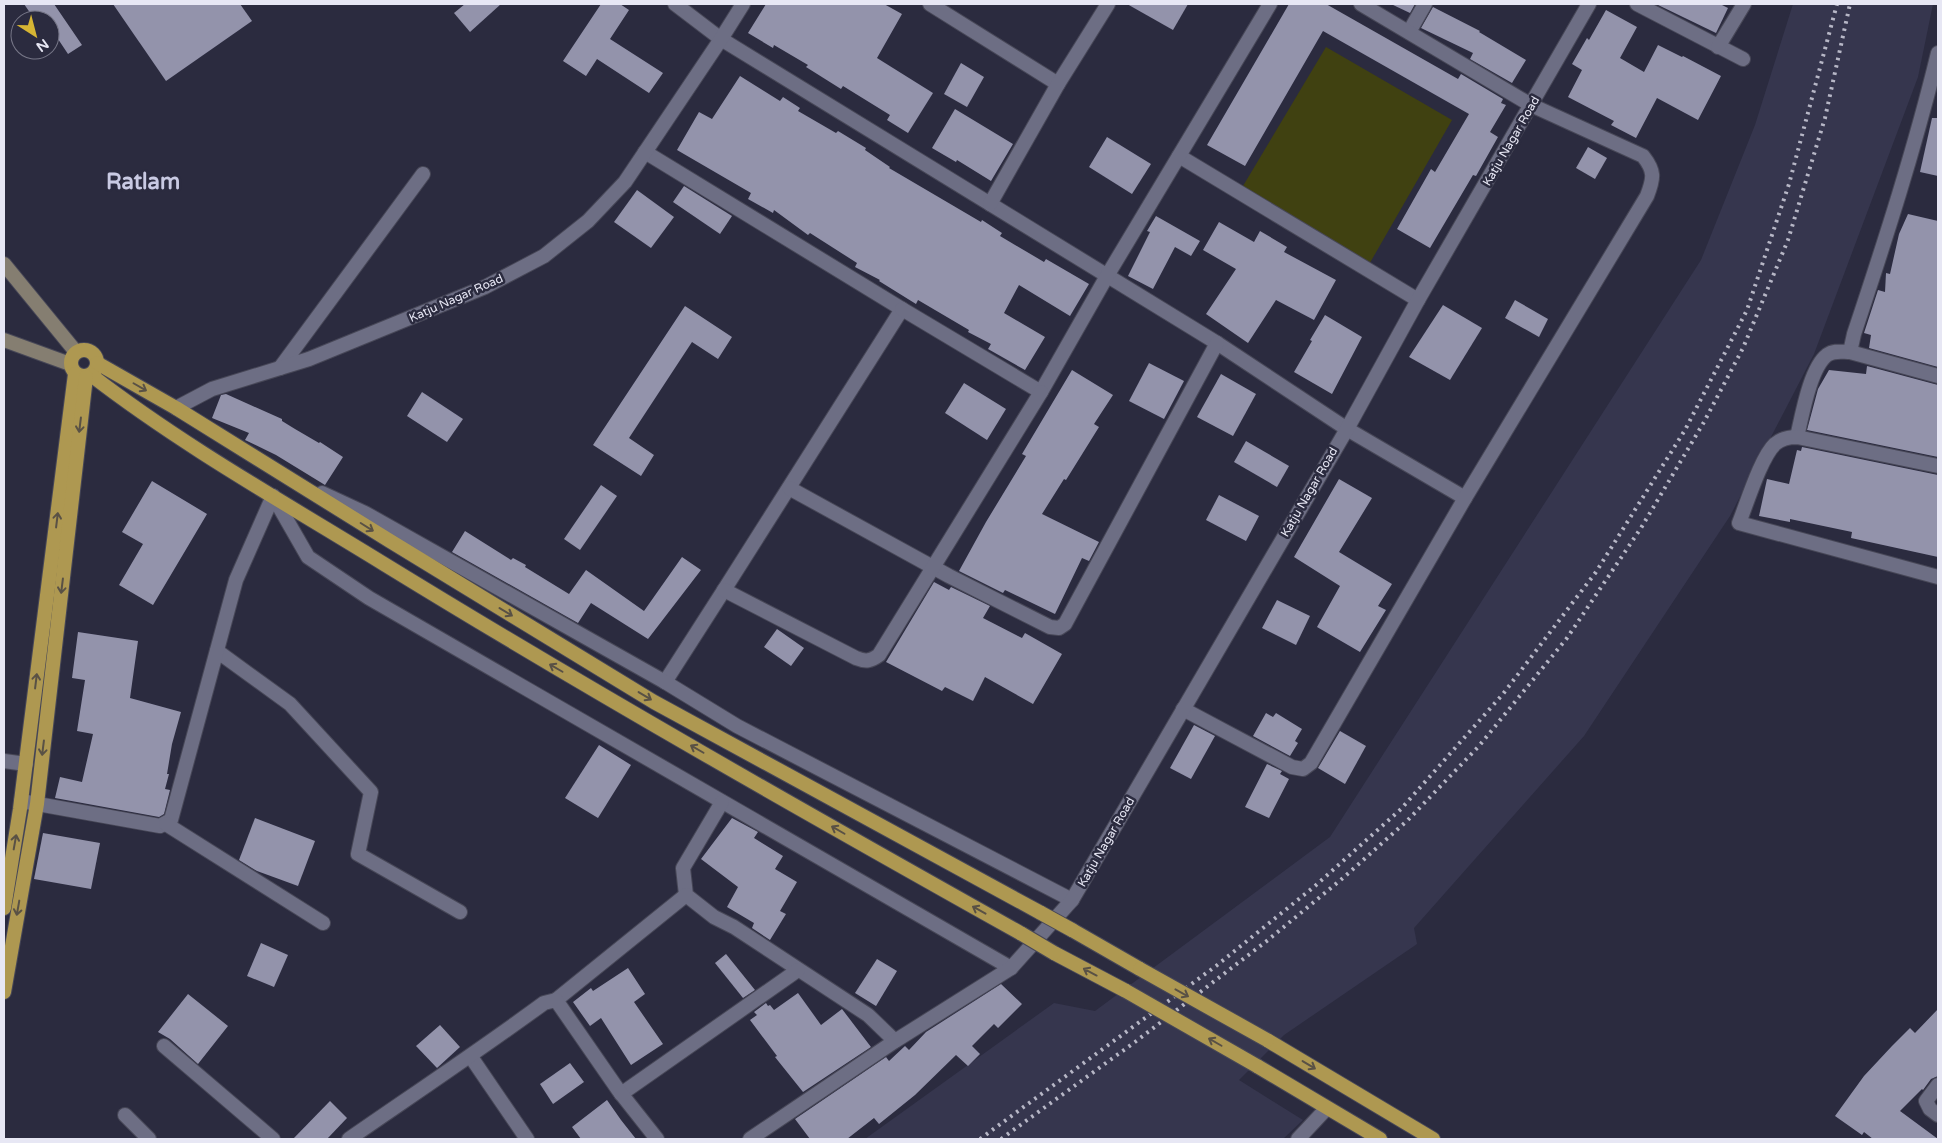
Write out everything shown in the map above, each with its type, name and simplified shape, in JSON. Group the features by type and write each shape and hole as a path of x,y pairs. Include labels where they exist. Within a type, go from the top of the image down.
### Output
{"highway":[{"path":"83,367 176,408 654,702 1072,930 1267,1040 1432,1139"},
{"path":"83,367 138,411 509,641 894,863 1257,1066 1380,1139"},
{"path":"4,908 83,367"},
{"path":"4,992 36,804 83,367"}],"main road":[{"path":"4,264 83,367"},
{"path":"4,340 83,367"}],"street":[{"path":"675,4 721,39 1216,343 1346,429 1465,498"},
{"name":"Katju Nagar Road","path":"176,408 212,388 309,359 485,287 544,256 588,221 625,182 743,4"},
{"path":"930,4 1058,84"},
{"path":"990,204 1058,84 1108,4"},
{"path":"724,590 856,658 872,661 879,655 1041,392 1107,276 1270,4"},
{"path":"1183,709 1292,768 1303,769 1311,763 1465,498 1647,196 1653,180 1650,165 1643,156 1531,105 1361,4"},
{"path":"1409,32 1425,4"},
{"name":"Katju Nagar Road","path":"750,1139 895,1041 1011,968 1072,900 1346,429 1418,300 1589,4"},
{"path":"1637,4 1743,59"},
{"path":"1718,47 1744,4"},
{"path":"1850,352 1854,334 1893,217 1924,111 1938,53"},
{"path":"645,152 1041,392"},
{"path":"1179,156 1418,300"},
{"path":"280,368 422,174"},
{"path":"664,682 902,309"},
{"path":"789,488 934,568 1050,627 1059,628 1064,624 1216,343"},
{"path":"1797,437 1808,388 1826,356 1836,352 1850,352 1938,376"},
{"path":"1938,466 1797,437 1784,438 1774,444 1764,460 1740,523 1938,577"},
{"path":"290,478 365,513 664,682 737,726 1072,900"},
{"path":"21,801 160,826 171,820 236,580 273,496"},
{"path":"273,496 308,557 369,598 1011,968"},
{"path":"217,651 290,704 371,792 358,854 460,912"},
{"path":"4,762 26,764"},
{"path":"722,802 683,868 686,895 714,917 734,927 868,1015 895,1041"},
{"path":"166,824 324,923"},
{"path":"349,1139 470,1057 544,1003 556,1000 686,895"},
{"path":"621,1094 798,970"},
{"path":"556,1000 621,1094 656,1139"},
{"path":"164,1046 273,1139"},
{"path":"470,1057 527,1139"},
{"path":"1938,1086 1926,1101 1930,1109 1938,1114"},
{"path":"1298,1139 1327,1108"},
{"path":"125,1115 149,1139"}],"shaded area":[{"path":"1793,4 1933,4 1918,77 1814,354 1730,516 1584,736 1414,928 1417,944 1284,1035 1239,1080 1303,1120 1283,1139 865,1139 1054,1003 1095,1011 1330,837 1701,260 1755,125"},
{"path":"1326,47 1452,120 1367,268 1237,196"}],"building":[{"path":"24,4 54,4 58,10 28,10"},
{"path":"113,4 240,4 252,21 166,81"},
{"path":"465,4 501,4 470,32 454,13"},
{"path":"601,4 620,4 629,10 610,39 663,73 649,93 597,59 586,76 563,61"},
{"path":"766,4 884,4 902,14 877,58 933,93 908,133 887,120 890,115 843,86 841,89 806,67 808,65 774,45 773,48 748,33"},
{"path":"1127,4 1188,4 1173,30"},
{"path":"1289,4 1326,4 1458,79 1461,74 1503,99 1501,103 1506,105 1490,132 1498,137 1476,176 1473,175 1430,248 1397,229 1431,169 1435,172 1469,114 1323,31 1245,166 1207,145"},
{"path":"1391,4 1415,4 1410,13"},
{"path":"1656,4 1720,4 1728,8 1716,33"},
{"path":"1433,7 1480,31 1526,60 1512,83 1470,59 1473,53 1421,28"},
{"path":"1606,10 1637,27 1620,58 1644,72 1658,45 1721,76 1698,120 1657,98 1636,138 1611,125 1614,121 1568,97 1582,70 1572,64 1587,38 1589,40"},
{"path":"60,13 82,45 68,54 60,42"},
{"path":"961,63 984,77 967,107 944,94"},
{"path":"740,76 780,101 783,97 800,108 798,111 836,133 838,131 866,148 865,150 889,168 981,222 982,220 1002,233 1000,236 1044,262 1046,259 1089,284 1070,316 1019,285 1004,313 1045,337 1025,370 988,349 991,344 968,332 969,330 918,300 916,304 880,280 855,267 857,263 810,233 808,235 774,210 773,213 748,199 751,193 677,150 699,112 712,119"},
{"path":"955,109 1013,144 991,181 957,160 956,162 932,148"},
{"path":"1932,118 1938,118 1938,176 1920,172"},
{"path":"1107,137 1151,164 1132,194 1089,167"},
{"path":"1588,147 1607,158 1595,179 1576,168"},
{"path":"684,186 732,216 720,234 673,202"},
{"path":"637,190 674,217 651,248 614,222"},
{"path":"1908,214 1938,221 1938,367 1869,348 1871,335 1864,333 1878,290 1885,292 1886,273 1890,274 1899,234"},
{"path":"1156,216 1200,241 1191,256 1175,247 1153,289 1128,276 1150,232 1147,231"},
{"path":"1219,222 1254,242 1260,231 1287,247 1284,252 1336,280 1314,320 1276,300 1248,343 1206,314 1236,269 1203,250"},
{"path":"1515,300 1548,319 1539,337 1505,318"},
{"path":"1443,305 1482,328 1450,380 1409,357"},
{"path":"685,306 732,337 718,359 692,342 629,438 654,455 641,476 593,445"},
{"path":"1325,315 1362,337 1332,394 1294,372"},
{"path":"1149,363 1184,381 1164,419 1129,401"},
{"path":"1867,366 1938,385 1938,457 1807,430 1818,389 1829,370 1866,374"},
{"path":"1072,370 1113,395 1094,424 1099,427 1042,514 1099,542 1089,561 1082,558 1055,614 1005,590 1003,593 959,571 1026,456 1022,454"},
{"path":"1221,374 1256,394 1233,436 1197,417"},
{"path":"964,383 1006,409 987,440 945,413"},
{"path":"422,392 463,419 447,442 407,416"},
{"path":"226,394 282,419 282,421 343,457 325,485 276,455 245,440 249,433 212,418 221,395"},
{"path":"1246,441 1289,466 1277,487 1234,462"},
{"path":"1802,447 1938,475 1938,557 1851,538 1852,532 1790,519 1790,522 1759,516 1767,479 1789,484 1797,450 1801,451"},
{"path":"1339,479 1372,498 1339,552 1392,584 1378,606 1386,610 1360,652 1317,627 1340,586 1294,557"},
{"path":"152,481 207,514 153,605 119,585 143,544 122,532"},
{"path":"601,485 617,496 580,550 564,539"},
{"path":"1219,495 1259,516 1246,541 1206,520"},
{"path":"465,531 511,560 513,558 526,565 525,567 569,594 586,570 644,611 682,557 701,570 648,639 591,603 578,623 452,552"},
{"path":"934,582 949,590 951,587 990,606 983,618 1022,638 1025,633 1062,654 1033,704 985,677 973,701 945,687 942,691 886,662"},
{"path":"1277,600 1310,616 1296,645 1262,628"},
{"path":"777,629 804,648 791,666 764,647"},
{"path":"78,632 138,641 130,698 181,712 172,744 167,774 169,774 165,789 170,790 164,814 159,817 55,798 60,777 82,782 93,734 77,731 85,680 72,678"},
{"path":"1266,713 1273,717 1276,713 1302,729 1295,741 1298,743 1290,756 1253,736"},
{"path":"1194,725 1215,736 1191,779 1170,768"},
{"path":"1340,731 1366,746 1345,784 1318,768"},
{"path":"599,745 631,765 598,818 565,798"},
{"path":"1267,764 1282,771 1280,774 1289,779 1269,818 1245,807"},
{"path":"255,818 315,841 298,886 257,871 239,860"},
{"path":"732,818 758,832 754,838 783,856 775,869 797,882 780,911 786,914 770,940 752,928 754,923 727,907 738,887 701,859"},
{"path":"43,833 100,843 91,889 34,879"},
{"path":"261,943 288,955 274,987 247,976"},
{"path":"726,954 755,990 743,998 715,963"},
{"path":"877,959 897,971 876,1006 855,993"},
{"path":"628,968 645,994 634,1002 663,1044 631,1065 601,1018 590,1026 573,1002 591,988 593,991"},
{"path":"1001,984 1022,1004 998,1028 994,1024 972,1046 980,1054 968,1066 956,1055 915,1095 879,1124 874,1118 847,1139 810,1139 795,1119 886,1057 889,1061 905,1046 909,1050 926,1032"},
{"path":"798,993 821,1025 842,1009 871,1047 803,1092 775,1057 777,1056 750,1020 757,1015 754,1012 766,1003 774,1010"},
{"path":"188,994 228,1026 198,1064 170,1039 158,1032"},
{"path":"1938,1009 1938,1076 1931,1079 1923,1090 1900,1111 1938,1139 1873,1139 1864,1132 1862,1135 1835,1116 1864,1076 1892,1046 1910,1028 1915,1033"},
{"path":"440,1025 460,1047 437,1068 416,1046"},
{"path":"570,1063 584,1082 553,1104 540,1084"},
{"path":"607,1100 636,1139 581,1139 572,1127"},
{"path":"330,1101 347,1118 327,1139 293,1139"}],"railway":[{"path":"980,1139 1216,966 1315,886 1401,809 1503,694 1596,572 1685,430 1747,310 1789,184 1837,4"},
{"path":"1001,1139 1135,1042 1268,940 1343,878 1408,820 1479,746 1567,638 1641,528 1704,422 1743,348 1788,240 1825,118 1850,4"}],"district":[{"name":"Ratlam","path":"143,181"}]}
